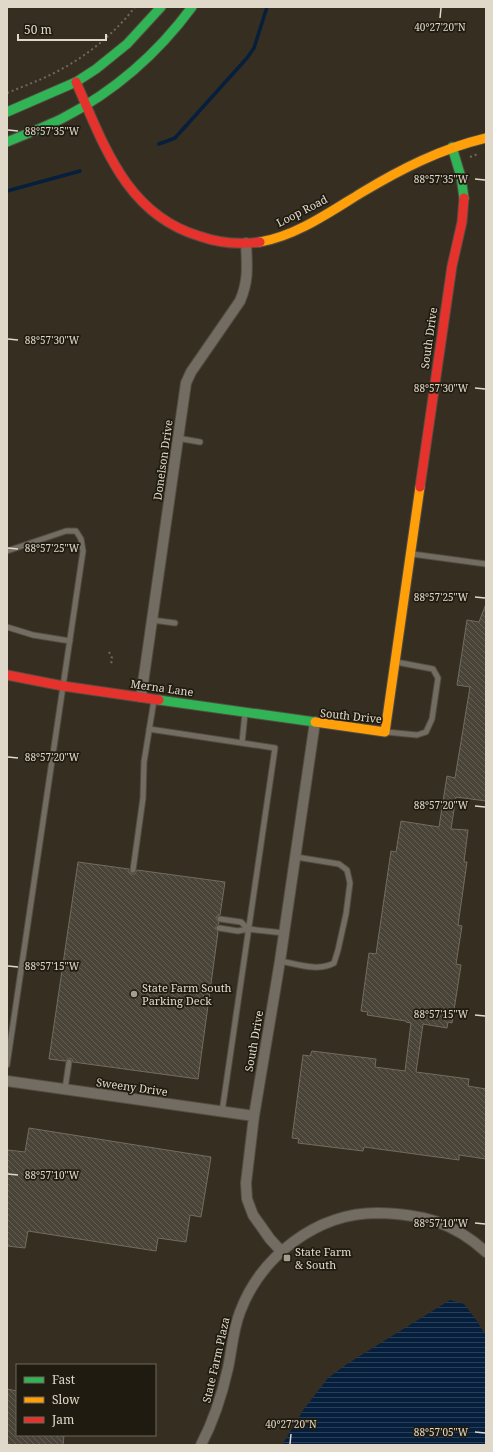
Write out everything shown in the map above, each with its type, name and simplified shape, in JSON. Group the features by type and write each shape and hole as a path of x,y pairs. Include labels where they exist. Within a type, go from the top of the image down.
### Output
{"street":[{"path":"7,112 76,82 96,69 127,44 161,7"},
{"path":"7,142 63,118 86,105 140,65 182,22 192,7"},
{"name":"Loop Road","path":"76,82 90,118 124,179 139,199 168,223 183,231 206,239 240,244 272,239 302,227 416,162 452,148 486,138"},
{"name":"South Drive","path":"281,1251 270,1239 253,1215 247,1199 246,1183 254,1116 280,962 315,722 385,732 452,266 464,211 464,196 461,176 452,148"},
{"name":"Donelson Drive","path":"141,697 177,438 185,391 191,372 240,301 245,290 248,277 246,243"},
{"name":"Merna Lane","path":"7,675 64,686 315,722"},
{"name":"Sweeny Drive","path":"7,1081 254,1116"},
{"name":"State Farm Plaza","path":"201,1445 217,1410 228,1366 235,1327 242,1306 254,1284 281,1251 299,1237 321,1225 351,1216 369,1213 403,1214 432,1220 460,1232 486,1252"}],"lane":[{"path":"177,438 200,442"},
{"path":"7,551 66,531 76,530 81,539 83,551 7,1065"},
{"path":"410,554 486,564"},
{"path":"152,620 175,623"},
{"path":"7,627 70,641"},
{"path":"385,732 417,735 426,732 432,719 438,678 433,669 395,662"},
{"path":"133,870 143,798 144,762 154,699"},
{"path":"242,743 245,712"},
{"path":"149,729 275,748 222,1112"},
{"path":"280,962 315,968 327,967 334,964 346,914 350,882 347,870 339,864 296,857"},
{"path":"220,919 241,922 248,929"},
{"path":"219,928 238,931 248,929 284,933"},
{"path":"65,1089 69,1062"}],"path":[{"path":"7,93 58,71 84,55 110,34 135,7"},
{"path":"109,652 112,658 111,665"}],"water":[{"path":"450,1300 464,1304 486,1336 486,1445 282,1445 304,1409 328,1378 347,1364"}],"building":[{"path":"486,604 486,801 456,797 451,829 468,830 464,862 467,862 458,925 462,926 456,964 461,965 452,1023 448,1022 447,1028 423,1024 416,1072 469,1079 468,1086 486,1089 486,1159 459,1155 459,1160 364,1147 363,1151 298,1143 299,1139 292,1138 303,1055 310,1056 312,1051 376,1059 375,1067 405,1071 411,1023 367,1015 368,1012 361,1011 369,953 376,954 391,851 396,852 401,821 439,827 447,776 455,778 470,687 457,685 467,620 479,622"},
{"name":"State Farm South Parking Deck","path":"78,862 129,869 129,872 132,874 135,874 137,870 225,882 220,915 217,916 216,919 219,923 215,928 218,932 198,1079 73,1062 72,1059 69,1058 65,1061 49,1059"},
{"path":"29,1128 211,1157 201,1217 190,1215 186,1242 158,1238 156,1251 28,1231 25,1248 7,1246 8,1150 25,1152"},
{"path":"7,1389 16,1391 16,1436 64,1436 63,1445 7,1445"}],"waterway":[{"path":"159,144 175,138 247,58 254,48 267,7"},
{"path":"7,191 80,171"}],"traffic: fast":[{"path":"7,112 76,82 96,69 127,44 161,7"},
{"path":"7,142 63,118 100,96 118,83 134,70 165,40 192,7"},
{"path":"452,147 461,177 464,198"},
{"path":"159,700 315,722"}],"traffic: slow":[{"path":"260,242 300,229 376,184 421,161 453,148 486,138"},
{"path":"315,722 385,732 420,487"}],"traffic: jam":[{"path":"76,82 108,153 135,194 153,212 174,226 199,236 222,242 260,242"},
{"path":"420,487 452,266 462,222 464,198"},
{"path":"7,675 63,686 159,700"}],"place":[{"name":"State Farm South Parking Deck","path":"134,994"},
{"name":"State Farm & South","path":"287,1258"}]}
